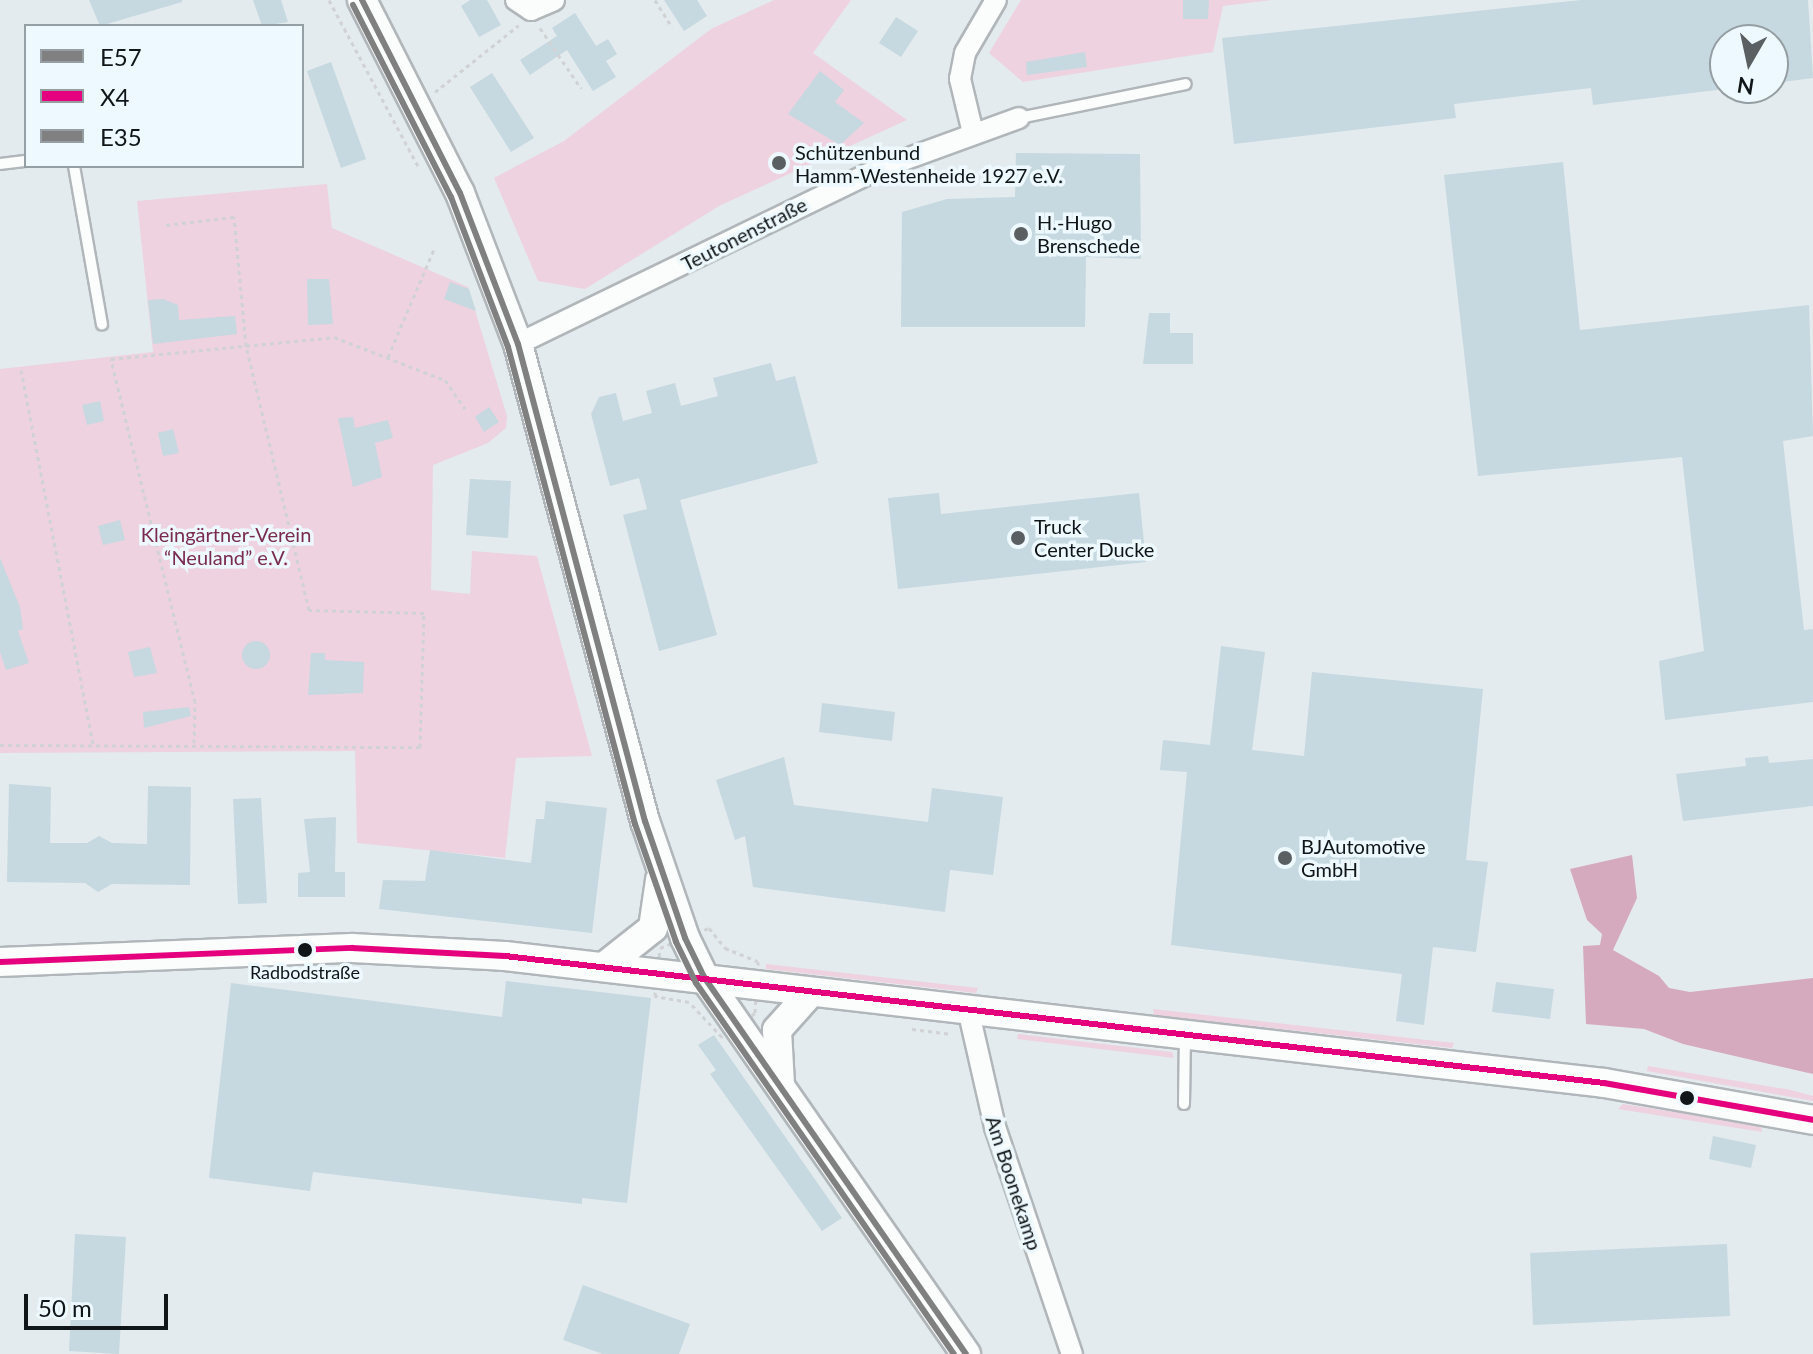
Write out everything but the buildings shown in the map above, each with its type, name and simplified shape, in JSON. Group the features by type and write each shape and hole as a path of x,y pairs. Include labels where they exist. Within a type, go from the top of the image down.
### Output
{"street":[{"path":"362,0 419,104 518,344 661,871 704,977 966,1354"},
{"path":"523,5 554,0"},
{"path":"973,133 960,79 965,53 996,0"},
{"name":"Teutonenstraße","path":"518,344 624,298 834,189 973,133 1019,118"},
{"path":"605,966 654,942 661,871"},
{"path":"0,962 352,948 605,966 811,992 970,1023 1185,1034 1616,1084 1813,1120"},
{"path":"781,1088 777,1030 811,992"},
{"name":"Am Boonekamp","path":"970,1023 995,1127 1072,1354"}],"lane":[{"path":"1019,118 1186,84"},
{"path":"0,164 24,161"},
{"path":"74,168 102,325"},
{"path":"1184,1104 1185,1034"}],"path":[{"path":"329,0 422,173"},
{"path":"655,0 672,27"},
{"path":"419,104 511,37 523,5"},
{"path":"523,5 581,88"},
{"path":"0,745 194,743 420,747 424,613 309,610 246,346 234,217 165,225"},
{"path":"388,357 435,247"},
{"path":"194,743 195,702 111,359 334,337 445,380 465,409"},
{"path":"21,370 93,745"},
{"path":"898,1027 970,1023"}],"green space":[{"path":"774,0 851,0 813,53 907,120 719,206 585,289 538,281 494,178 564,141 711,29"},
{"path":"1021,0 1273,0 1223,6 1213,52 1023,82 989,53"},
{"name":"Kleingärtner-Verein “Neuland” e.V.","path":"327,184 332,228 468,287 507,416 506,428 488,443 433,465 431,590 470,594 472,551 537,556 592,756 516,758 505,858 357,843 355,751 0,753 0,369 153,352 137,201"},
{"path":"766,964 978,988 976,993 766,969"},
{"path":"1153,1009 1454,1043 1452,1048 1154,1015"},
{"path":"1018,1034 1172,1052 1174,1058 1017,1039"},
{"path":"1648,1066 1791,1090 1813,1096 1813,1101 1647,1071"},
{"path":"1623,1104 1761,1125 1762,1132 1618,1109"}],"shaded area":[{"path":"1632,855 1637,898 1613,950 1659,976 1669,988 1690,992 1813,978 1813,1074 1683,1044 1644,1029 1586,1024 1583,946 1600,945 1602,934 1587,920 1570,869"}],"transit line":[{"name":"E57","path":"362,0 460,193 518,344 645,821 685,938 704,977 966,1354"},
{"name":"E35","path":"353,5 451,197 508,347 635,824 676,942 696,983 954,1354"},
{"name":"X4","path":"0,962 352,948 505,956 1604,1083 1813,1120"}],"place":[{"name":"Schützenbund Hamm-Westenheide 1927 e.V.","path":"779,163"},
{"name":"H.-Hugo Brenschede","path":"1021,234"},
{"name":"Truck Center Ducke","path":"1018,538"},
{"name":"BJAutomotive GmbH","path":"1285,858"},
{"name":"Radbodstraße","path":"305,950"}]}
